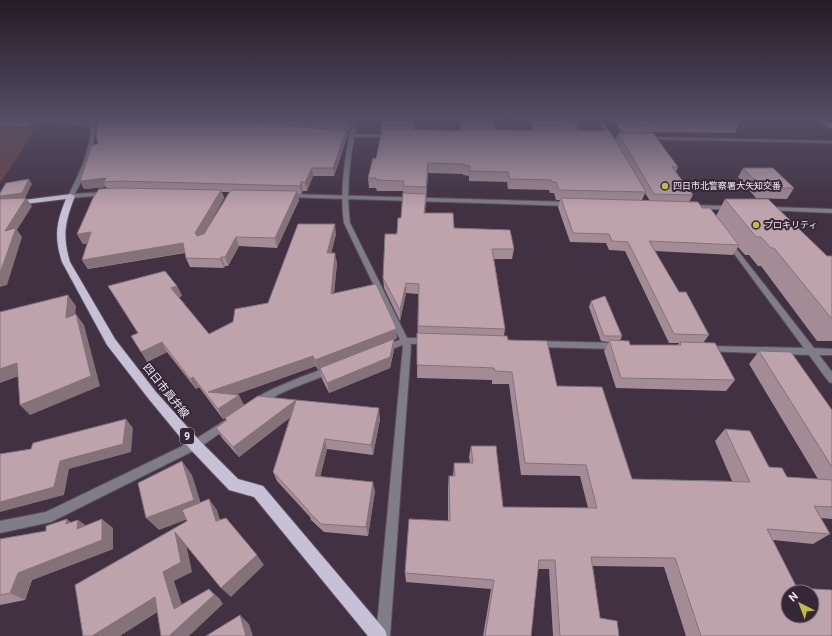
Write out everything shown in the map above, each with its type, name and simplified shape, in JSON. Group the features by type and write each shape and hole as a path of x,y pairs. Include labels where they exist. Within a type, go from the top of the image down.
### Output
{"main road":[{"path":"0,205 71,196"},
{"name":"四日市員弁線","path":"71,196 60,223 60,236 66,262 111,342 152,395 195,445 234,485 258,491 379,636"}],"street":[{"path":"89,150 82,171 71,196 109,194"},
{"path":"350,150 346,168 345,208 347,223 407,346 383,636"},
{"path":"281,196 346,199 577,204"},
{"path":"687,206 705,210 741,208"},
{"path":"763,209 832,211"},
{"path":"726,238 832,379"},
{"path":"375,352 404,341 436,342"},
{"path":"532,344 628,347"},
{"path":"700,349 832,352"},
{"path":"245,411 271,394 338,367"},
{"path":"0,527 47,518 195,445 233,419"}],"shaded area":[{"path":"0,150 22,150 0,183"}],"building":[{"path":"90,150 339,150 333,168 312,168 305,182 301,182 300,186 120,181 104,182 106,178 80,181"},
{"path":"378,150 621,150 646,192 559,190 556,182 552,182 551,180 510,179 508,172 470,171 470,166 464,164 428,163 426,187 403,186 404,181 376,180 376,178 368,178 373,158 376,159"},
{"path":"628,150 665,150 678,167 672,167 693,195 654,194"},
{"path":"743,168 773,168 794,188 762,188"},
{"path":"29,179 22,193 0,196 0,193 6,183"},
{"path":"99,189 221,190 195,233 197,236 204,234 231,190 297,191 275,238 236,237 225,257 221,257 220,259 186,258 183,243 82,260 91,232 77,234 93,198"},
{"path":"403,193 426,194 424,213 453,213 454,228 510,230 514,249 492,249 505,329 418,326 419,284 406,283 400,310 383,278 385,234 397,234 398,218 401,218"},
{"path":"26,198 5,231 16,228 0,273 0,199"},
{"path":"561,198 698,202 702,208 710,208 739,245 649,241 679,292 686,292 709,335 674,334 628,242 612,241 609,234 573,233"},
{"path":"725,199 768,199 827,256 832,256 832,319 774,248 771,248 761,237 756,237"},
{"path":"298,224 335,224 327,253 335,253 331,294 376,284 396,329 315,360 313,356 208,392 239,395 218,409 193,377 190,379 162,342 141,352 131,336 138,333 108,286 165,271 177,286 171,288 209,334 233,322 235,309 268,303"},
{"path":"68,295 66,318 76,314 91,376 20,405 17,363 0,369 0,312"},
{"path":"605,296 622,336 604,336 591,301"},
{"path":"417,333 507,336 508,340 547,341 557,386 602,387 632,479 750,482 725,429 750,431 769,467 782,468 787,477 832,480 832,507 814,506 830,534 767,529 795,584 780,584 780,624 820,624 820,589 832,590 832,636 701,636 675,558 591,557 600,618 617,621 619,636 560,636 555,560 539,560 531,636 485,636 494,580 405,573 409,519 450,521 449,476 455,476 454,463 473,463 471,446 496,446 503,507 597,508 586,465 525,463 512,372 495,371 494,368 417,365"},
{"path":"394,339 390,357 327,383 320,368"},
{"path":"609,340 629,341 630,345 681,345 680,342 715,343 735,380 621,378"},
{"path":"759,351 791,352 832,410 832,467"},
{"path":"258,396 296,400 233,447 216,428 227,420 225,418"},
{"path":"296,400 379,408 371,445 325,439 315,476 373,482 366,527 321,524 273,472"},
{"path":"126,419 123,444 60,461 54,487 0,502 0,454 31,449 33,443"},
{"path":"182,461 194,500 146,518 138,483"},
{"path":"209,499 216,521 226,518 257,555 221,588 175,532 181,562 163,572 174,609 209,589 214,595 169,636 161,636 155,597 92,636 83,636 75,585 187,521 182,510"},
{"path":"67,519 66,524 78,520 77,529 102,519 102,540 18,573 10,593 0,595 0,539 46,531 46,526"},
{"path":"240,615 246,636 206,636"}],"place":[{"name":"四日市北警察署大矢知交番","path":"665,186"},
{"name":"プロキリティ","path":"756,225"}]}
